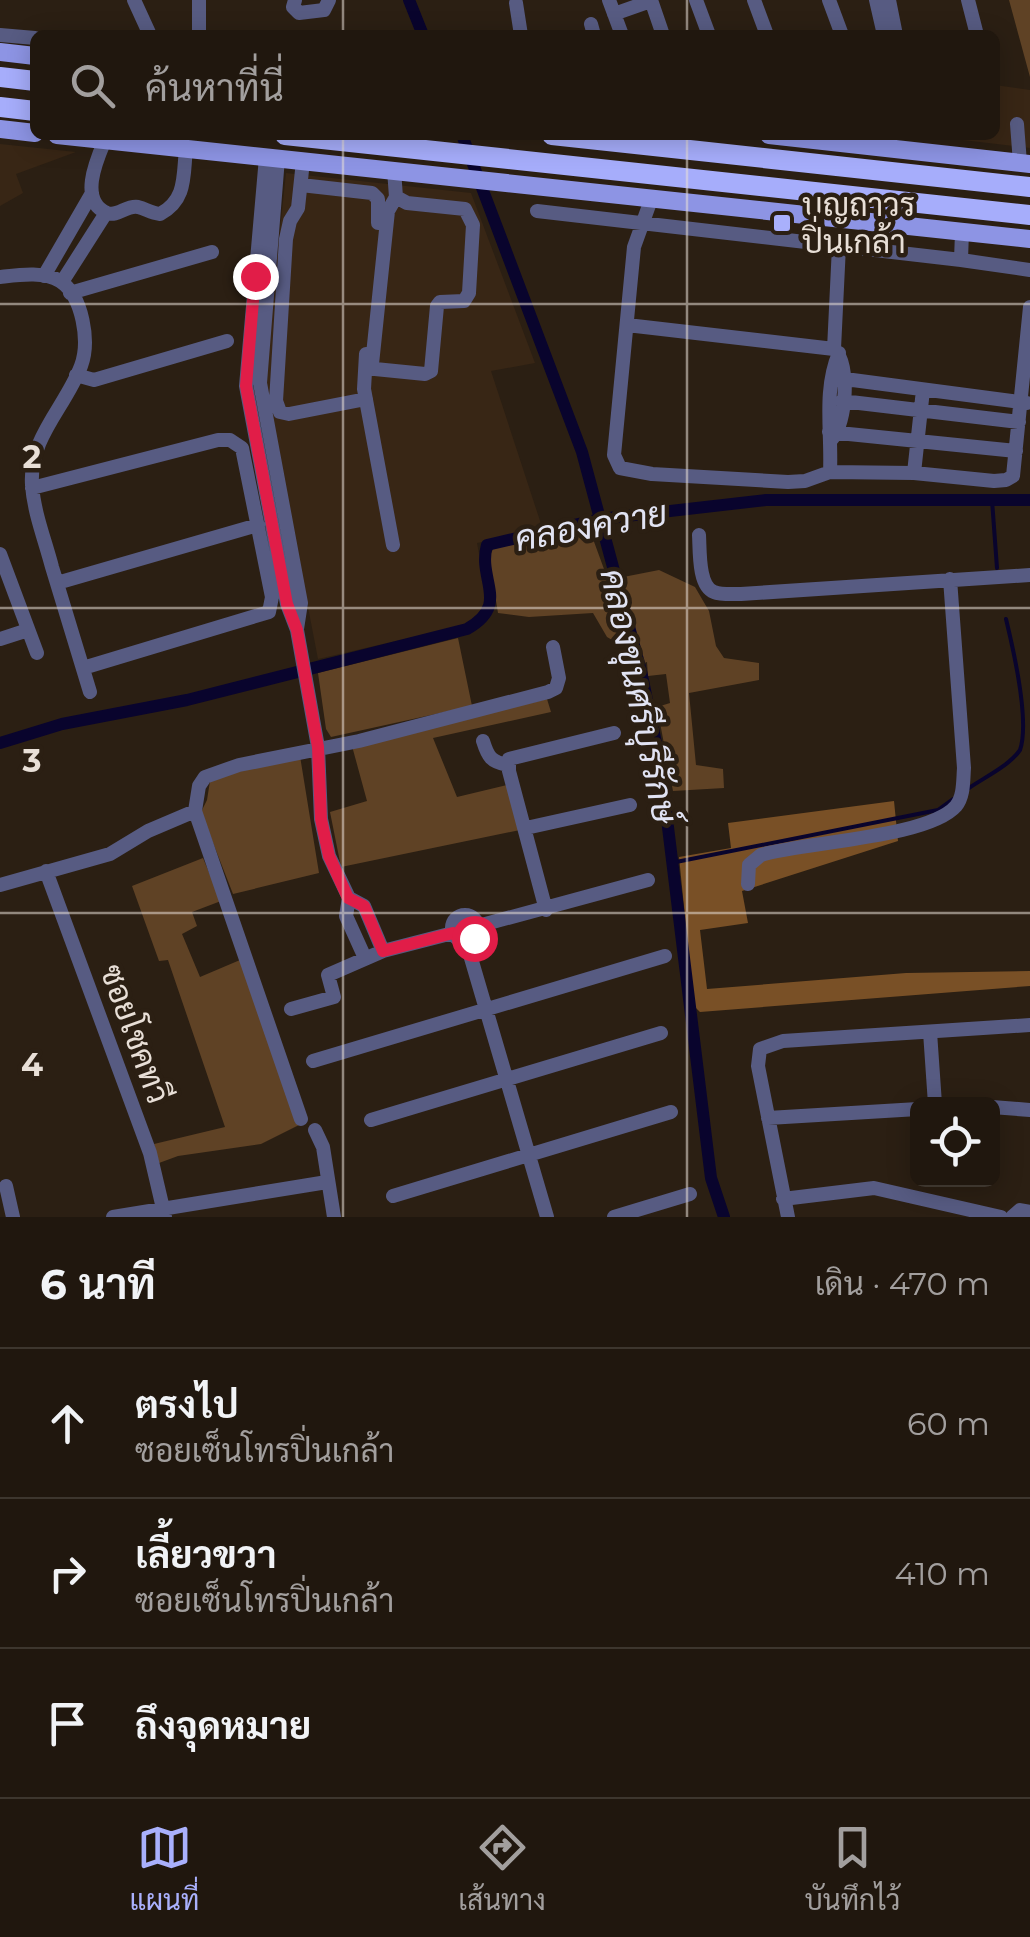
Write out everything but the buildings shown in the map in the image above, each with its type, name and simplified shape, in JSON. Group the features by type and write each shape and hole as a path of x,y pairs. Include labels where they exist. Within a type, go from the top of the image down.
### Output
{"highway":[{"path":"0,77 30,80"},
{"path":"0,107 30,110"},
{"path":"335,140 1030,218"},
{"path":"598,140 1030,185"}],"main road":[{"path":"0,52 30,55"},
{"path":"0,129 30,132"},
{"path":"105,140 1030,238"},
{"path":"876,141 1025,164"}],"street":[{"path":"134,0 147,30"},
{"path":"200,30 199,2 216,0"},
{"path":"294,0 300,13 324,10 329,0"},
{"path":"612,7 651,0 661,30"},
{"path":"696,0 707,30"},
{"path":"754,0 765,30"},
{"path":"829,0 840,30"},
{"path":"876,0 883,30"},
{"path":"889,0 895,30"},
{"path":"968,0 976,30"},
{"path":"516,3 519,30"},
{"path":"135,30 140,18"},
{"path":"0,34 30,37"},
{"path":"1016,124 1025,164"},
{"path":"105,140 91,182 92,193 98,206 115,214 138,207 160,214 173,208 180,198 186,148"},
{"path":"272,158 260,382 301,603 297,630 318,747 321,819 329,856 348,898 346,916 364,958"},
{"path":"303,161 298,208 286,238 276,401 280,412 289,414 366,399"},
{"path":"394,170 396,197 388,211 372,364 375,369 425,374 431,371 434,361 440,302 464,301 469,294 472,225 465,209 407,203 396,197"},
{"path":"301,185 372,192 378,199 364,376 393,546"},
{"path":"44,276 92,193"},
{"path":"652,197 634,247 614,455 620,468 652,474 788,482 806,481 830,472 1006,480 1013,476 1019,422 1026,402 1030,307"},
{"path":"537,211 1030,270"},
{"path":"66,287 106,213"},
{"path":"822,244 828,216"},
{"path":"961,260 962,232"},
{"path":"830,472 839,246"},
{"path":"66,287 212,252"},
{"path":"0,277 44,276 66,287 80,314 86,348 76,375 39,440 32,466 32,488 90,692"},
{"path":"626,325 836,351 844,363 845,379 833,434"},
{"path":"76,375 94,380 227,341"},
{"path":"845,379 1026,402"},
{"path":"914,473 923,390"},
{"path":"842,401 1019,422"},
{"path":"833,434 1016,451"},
{"path":"32,488 218,440 230,440 242,448 272,597 269,612 82,668"},
{"path":"57,584 258,525"},
{"path":"699,535 702,572 713,592 741,594 1030,575"},
{"path":"0,554 37,653"},
{"path":"748,884 749,865 760,854 904,828 942,816 955,807 962,793 950,579"},
{"path":"0,639 28,630"},
{"path":"301,1119 195,811 199,786 205,777 239,765 359,741 548,692 556,688 559,678 553,648"},
{"path":"546,910 508,766 510,759 614,733"},
{"path":"483,741 493,762 508,766"},
{"path":"526,828 630,805"},
{"path":"0,885 110,854 148,831 195,811"},
{"name":"ซอยโชคทวี","path":"46,872 150,1154 165,1213"},
{"path":"478,926 648,880"},
{"path":"348,898 364,906 383,951"},
{"path":"291,1009 334,997 328,975 364,958 383,951 460,937 474,938 478,926 474,919 461,916 454,921 460,937 486,1009 547,1217"},
{"path":"313,1061 665,956"},
{"path":"788,1217 758,1066 760,1049 768,1045 1030,1025"},
{"path":"930,1032 935,1097"},
{"path":"371,1120 661,1033"},
{"path":"1000,1108 1030,1110"},
{"path":"768,1118 910,1109"},
{"path":"393,1196 671,1112"},
{"path":"314,1130 323,1147 334,1217"},
{"path":"113,1217 165,1213 326,1182"},
{"path":"6,1186 13,1217"},
{"path":"783,1199 874,1188 1001,1217"},
{"path":"614,1217 690,1194"}],"shaded area":[{"path":"1009,0 1030,0 1030,77"},
{"path":"1000,86 1030,90 1030,148 962,140 1000,140"},
{"path":"0,144 76,152 16,174 23,193 0,206"},
{"path":"286,173 471,193 535,363 491,371 543,530 477,543 488,602 482,615 470,624 318,659 264,379"},
{"path":"589,528 608,580 659,570 695,587 709,611 716,646 724,658 759,663 759,680 689,693 696,765 723,769 724,788 673,791 657,707 670,703 666,674 648,676 647,662 632,667 626,648 607,637 593,613 529,617 498,613 489,558 494,547"},
{"path":"458,638 472,706 331,737 326,729 318,673"},
{"path":"547,699 551,712 433,738 457,797 507,785 520,830 341,867 330,812 367,801 352,746"},
{"path":"300,756 319,873 233,894 201,812 210,781"},
{"path":"894,801 898,841 742,891 748,923 700,930 707,989 906,973 1030,971 1030,986 700,1012 694,1006 679,857 731,848 728,823"},
{"path":"203,858 221,901 192,912 197,926 182,934 200,977 240,960 299,1125 261,1144 178,1156 159,1163 154,1144 225,1127 168,960 159,961 132,886"}],"waterway":[{"name":"คลองขุนศรีบุรีรักษ์","path":"409,0 421,30"},
{"name":"คลองขุนศรีบุรีรักษ์","path":"464,140 582,452 641,671 660,762 711,1178 724,1217"},
{"name":"คลองควาย","path":"0,743 62,724 187,700 467,629 480,620 490,601 487,545 600,519 766,500 1030,500"},
{"path":"992,500 997,568"},
{"path":"969,788 1015,756 1023,737 1017,667 1006,619"},
{"path":"671,863 938,810 953,799"}],"place":[{"name":"บุญถาวร ปิ่นเกล้า","path":"782,223"}],"route":[{"path":"255,276 246,386 287,604 297,630 308,686 318,747 321,819 329,856 348,898 364,906 383,951 453,933 462,941 474,938"}]}
